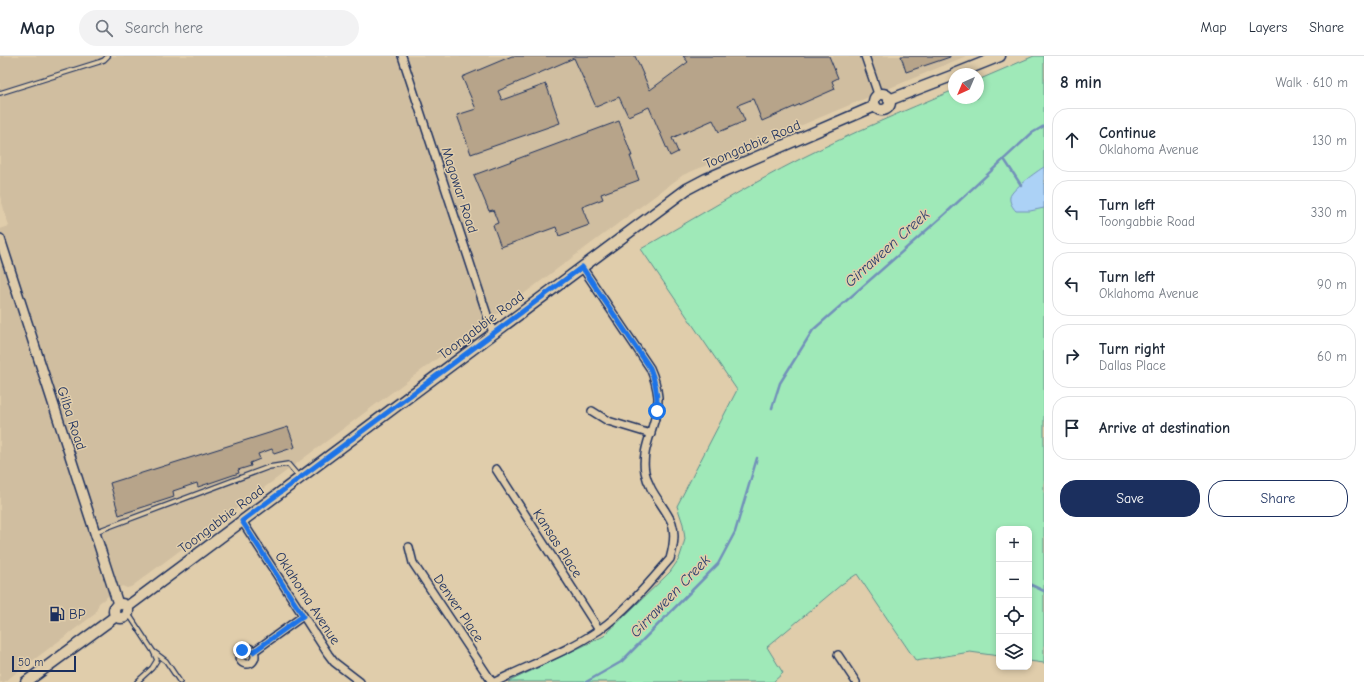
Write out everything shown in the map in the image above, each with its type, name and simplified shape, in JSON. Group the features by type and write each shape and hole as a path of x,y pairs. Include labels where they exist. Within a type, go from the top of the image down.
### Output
{"main road":[{"path":"970,68 1000,56"},
{"path":"890,100 948,77"},
{"path":"878,94 885,95 890,100 889,106 884,110 878,109 875,106 874,98 878,94"},
{"name":"Toongabbie Road","path":"124,608 687,189 706,179 875,106"},
{"path":"26,682 116,616 122,618 126,616 124,608"}],"street":[{"name":"Magowar Road","path":"402,56 493,333"},
{"path":"865,56 878,94"},
{"name":"Gilba Road","path":"0,239 94,533 124,608"},
{"path":"494,682 573,646 599,630 633,601 670,559 674,540 672,524 650,487 645,471 645,455 657,411 658,398 656,383 650,368 582,267"},
{"path":"592,411 608,421 651,434"},
{"name":"Kansas Place","path":"496,469 599,630"},
{"name":"Oklahoma Avenue","path":"242,521 331,658 360,682"},
{"name":"Denver Place","path":"409,547 413,563 494,682"},
{"path":"253,652 303,616"},
{"path":"838,655 856,682"}],"lane":[{"path":"0,93 99,62 108,56"},
{"path":"94,533 269,467 288,464 300,478"},
{"path":"124,608 153,651 156,660 152,668 137,682"},
{"path":"153,651 166,661 180,682"}],"shaded area":[{"path":"0,56 966,56 683,175 131,587 127,588 122,586 99,603 95,614 4,682 0,682 0,229 9,226 0,196"}],"green space":[{"path":"1034,56 1044,56 1044,663 1032,661 1032,526 996,526 996,656 970,652 916,661 857,574 842,584 767,647 783,673 773,682 508,682 604,636 670,572 679,559 685,539 683,524 677,506 737,390 641,249 782,169 878,122 948,93 948,104 984,104 984,77"}],"water":[{"path":"1044,167 1044,208 1030,211 1016,211 1010,201 1011,194"}],"building":[{"path":"512,56 635,56 650,90 688,62 683,56 829,56 838,78 832,81 835,89 762,121 753,99 738,105 745,121 719,132 713,120 672,138 678,152 670,156 649,107 628,116 619,97 596,107 574,58 498,91 502,100 546,84 560,123 471,154 457,115 476,109 462,77"},
{"path":"901,56 950,56 950,57 906,72"},
{"path":"619,121 639,180 601,194 603,199 582,207 589,225 559,236 556,227 501,247 493,225 498,223 493,210 489,211 474,175"},
{"path":"288,427 295,447 274,454 272,449 258,454 260,459 250,463 251,466 238,470 239,473 198,487 197,483 173,491 174,497 119,515 110,483"}],"waterway":[{"name":"Girraween Creek","path":"772,408 780,383 813,330 945,214 1032,133 1044,126"},
{"path":"1004,159 1021,185"},
{"name":"Girraween Creek","path":"586,682 621,662 718,564 735,532 757,458"},
{"path":"1032,585 1044,591"}],"place":[{"name":"BP","path":"57,614"}],"route":[{"path":"242,650 248,648 253,652 303,616 242,521 582,267 650,368 656,383 658,398 657,411"}]}
